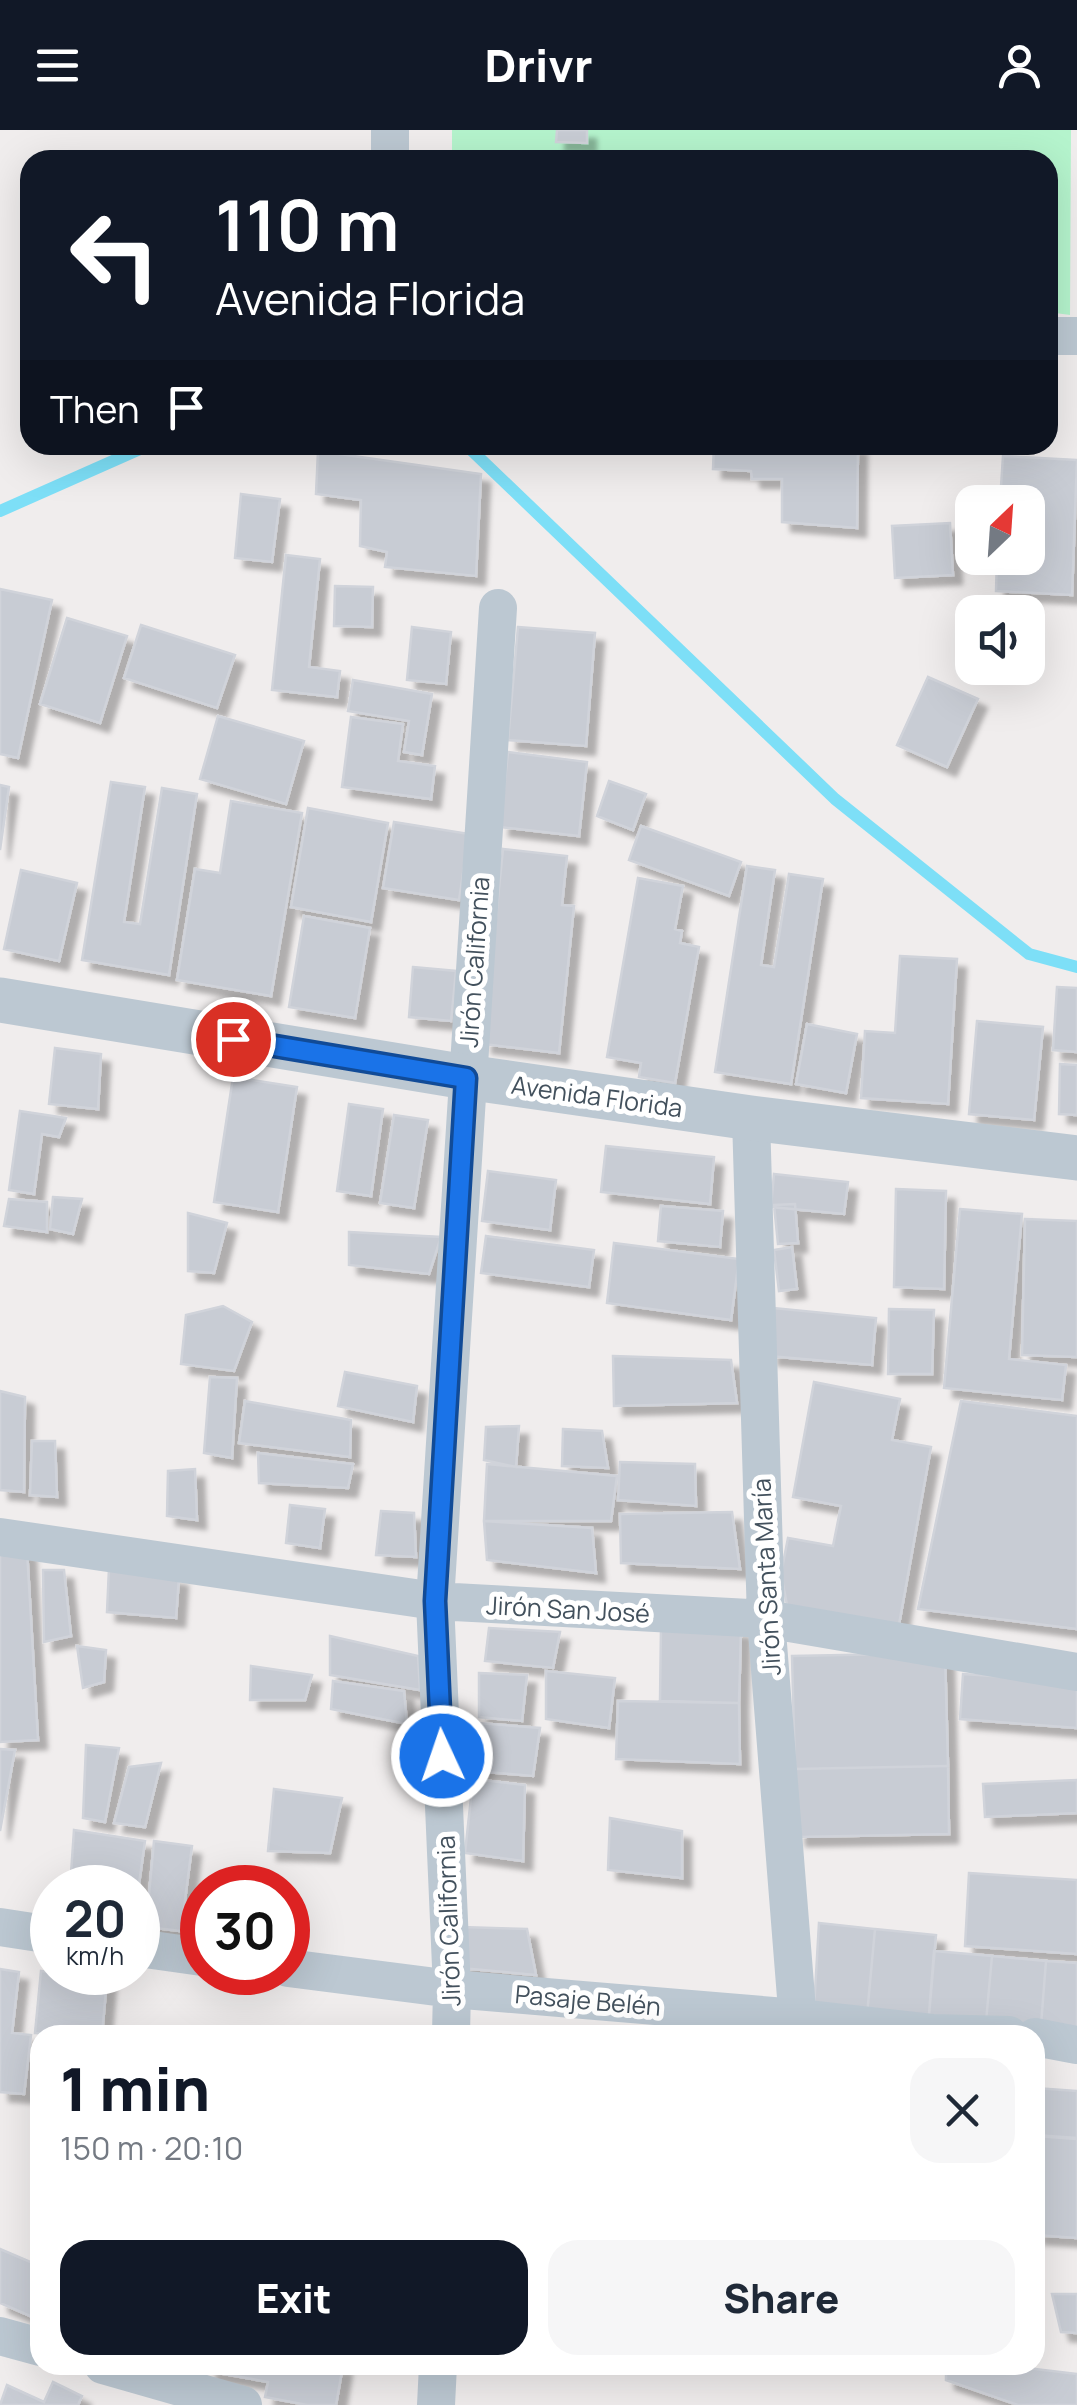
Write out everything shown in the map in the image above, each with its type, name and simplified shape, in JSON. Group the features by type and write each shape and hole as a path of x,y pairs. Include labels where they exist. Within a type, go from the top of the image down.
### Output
{"street":[{"name":"Jirón California","path":"450,2025 435,1601 498,608"},
{"name":"Avenida Florida","path":"0,1000 466,1078 1077,1158"},
{"name":"Jirón Santa María","path":"750,1118 766,1619 798,2025"},
{"name":"Jirón San José","path":"0,1537 435,1601 766,1619 1077,1672"},
{"path":"0,1927 30,1932"},
{"name":"Pasaje Belén","path":"310,1971 789,2025"},
{"path":"1045,2040 1077,2046"},
{"path":"0,2336 30,2344"},
{"path":"138,2375 243,2405"},
{"path":"436,2405 438,2375"}],"green space":[{"path":"452,130 1071,130 1070,315 1058,313 1058,150 452,150"}],"building":[{"path":"557,130 587,130 587,143 556,142"},
{"path":"318,455 346,455 481,474 476,576 385,567 387,552 360,546 361,500 316,494"},
{"path":"714,455 858,455 857,528 782,522 782,479 752,479 751,471 713,469"},
{"path":"1003,456 1077,460 1072,595 996,591 996,575 1045,575 1045,485 1001,485"},
{"path":"241,494 280,499 272,562 235,558"},
{"path":"950,523 953,575 895,578 892,526"},
{"path":"286,555 320,559 309,667 340,671 337,697 272,690"},
{"path":"335,586 373,587 372,627 334,626"},
{"path":"0,589 52,600 18,758 0,754"},
{"path":"67,618 127,636 100,723 40,704"},
{"path":"141,625 235,655 217,708 124,678"},
{"path":"412,627 451,632 446,684 407,680"},
{"path":"518,627 595,633 586,746 508,740"},
{"path":"928,677 978,699 947,767 897,745"},
{"path":"353,680 432,694 422,755 404,752 409,721 348,711"},
{"path":"218,716 304,741 286,804 200,779"},
{"path":"351,717 403,724 398,761 435,766 431,799 342,787"},
{"path":"508,752 587,762 579,836 500,827"},
{"path":"609,781 646,794 633,830 597,816"},
{"path":"111,782 145,787 124,922 140,924 162,788 197,794 169,975 82,960"},
{"path":"0,785 9,787 0,850"},
{"path":"231,801 302,813 271,996 177,980 195,869 220,873"},
{"path":"308,808 388,823 371,922 291,907"},
{"path":"394,822 469,834 459,900 383,888"},
{"path":"641,826 741,862 729,896 629,860"},
{"path":"503,849 567,856 562,905 574,906 559,1053 483,1044"},
{"path":"747,866 775,870 761,965 774,967 789,874 823,879 791,1084 715,1072"},
{"path":"21,870 77,883 59,961 4,949"},
{"path":"638,878 683,886 675,929 682,931 680,943 699,947 675,1083 639,1077 641,1063 607,1057"},
{"path":"304,916 370,928 355,1018 289,1007"},
{"path":"900,956 957,959 948,1104 861,1098 865,1031 895,1033"},
{"path":"413,967 456,971 451,1021 409,1017"},
{"path":"1057,987 1077,988 1077,1052 1053,1050"},
{"path":"977,1021 1043,1027 1034,1120 969,1114"},
{"path":"807,1024 857,1034 846,1093 796,1084"},
{"path":"55,1048 101,1054 98,1109 49,1104"},
{"path":"1060,1064 1077,1065 1077,1115 1059,1114"},
{"path":"233,1077 297,1087 278,1212 214,1202"},
{"path":"349,1104 383,1109 371,1196 337,1191"},
{"path":"20,1111 66,1118 59,1137 42,1134 34,1194 9,1190"},
{"path":"394,1115 428,1120 414,1208 380,1203"},
{"path":"606,1146 714,1157 710,1204 601,1192"},
{"path":"488,1171 556,1180 550,1230 482,1221"},
{"path":"774,1174 848,1182 844,1214 771,1207"},
{"path":"896,1189 946,1191 944,1289 894,1287"},
{"path":"53,1197 82,1199 73,1234 50,1229"},
{"path":"9,1199 47,1202 47,1232 4,1226"},
{"path":"795,1204 798,1243 778,1244 774,1205"},
{"path":"661,1206 723,1211 720,1247 658,1241"},
{"path":"960,1209 1022,1214 1009,1359 1066,1365 1062,1400 944,1388"},
{"path":"188,1213 227,1223 214,1273 188,1271"},
{"path":"1025,1219 1077,1221 1077,1357 1022,1355"},
{"path":"349,1232 441,1237 429,1274 349,1265"},
{"path":"486,1236 594,1250 589,1287 481,1273"},
{"path":"614,1243 739,1259 731,1320 607,1303"},
{"path":"792,1247 797,1289 779,1291 774,1250"},
{"path":"223,1306 252,1322 234,1371 181,1364 186,1315"},
{"path":"773,1308 876,1318 872,1365 769,1356"},
{"path":"889,1309 934,1310 932,1374 888,1374"},
{"path":"613,1356 731,1360 737,1403 614,1406"},
{"path":"345,1372 417,1386 413,1422 338,1406"},
{"path":"210,1377 237,1378 232,1458 204,1453"},
{"path":"814,1382 900,1399 892,1440 931,1447 898,1630 788,1610 781,1574 788,1538 833,1546 841,1506 793,1497"},
{"path":"0,1391 25,1397 24,1492 0,1490"},
{"path":"245,1401 351,1420 350,1457 239,1443"},
{"path":"961,1401 1077,1416 1077,1629 918,1609"},
{"path":"519,1426 516,1467 484,1460 486,1427"},
{"path":"563,1429 602,1431 608,1468 562,1466"},
{"path":"32,1441 55,1441 57,1497 30,1495"},
{"path":"258,1453 353,1464 348,1488 259,1483"},
{"path":"620,1462 695,1464 696,1506 618,1500"},
{"path":"487,1464 617,1476 611,1521 484,1521"},
{"path":"195,1469 197,1520 167,1516 168,1471"},
{"path":"290,1505 325,1509 320,1548 286,1543"},
{"path":"381,1511 414,1513 416,1557 376,1555"},
{"path":"732,1512 740,1569 621,1563 620,1514"},
{"path":"484,1521 592,1528 596,1573 487,1560"},
{"path":"0,1547 27,1550 38,1740 0,1742"},
{"path":"109,1568 179,1577 176,1618 107,1612"},
{"path":"43,1570 64,1570 71,1636 44,1642"},
{"path":"661,1627 741,1629 739,1703 660,1701"},
{"path":"489,1628 560,1632 553,1668 485,1661"},
{"path":"330,1636 418,1656 420,1690 330,1675"},
{"path":"77,1646 106,1650 104,1682 83,1688"},
{"path":"945,1653 948,1766 795,1769 792,1656"},
{"path":"251,1666 312,1675 305,1700 250,1700"},
{"path":"546,1671 615,1678 609,1728 546,1719"},
{"path":"479,1673 527,1675 522,1721 479,1717"},
{"path":"963,1674 1077,1682 1077,1728 960,1719"},
{"path":"333,1681 404,1691 407,1724 331,1709"},
{"path":"618,1701 739,1703 740,1764 616,1759"},
{"path":"477,1723 540,1728 533,1776 475,1771"},
{"path":"86,1745 119,1748 105,1822 83,1818"},
{"path":"0,1749 15,1750 0,1831"},
{"path":"161,1763 145,1827 114,1823 129,1767"},
{"path":"948,1766 949,1834 797,1837 795,1769"},
{"path":"473,1779 525,1785 523,1861 465,1853"},
{"path":"1077,1780 1077,1813 985,1817 983,1784"},
{"path":"274,1789 342,1798 330,1853 268,1851"},
{"path":"610,1818 682,1831 682,1878 608,1870"},
{"path":"74,1830 145,1841 142,1865 72,1865"},
{"path":"154,1841 192,1846 190,1865 180,1865 180,1931 160,1929 160,1865 152,1865"},
{"path":"969,1873 1077,1880 1077,1954 965,1946"},
{"path":"819,1923 875,1929 866,2025 814,2009"},
{"path":"461,1927 527,1929 536,1975 461,1968"},
{"path":"875,1929 936,1935 928,2025 866,2025"},
{"path":"934,1951 992,1956 986,2025 928,2025"},
{"path":"992,1956 1046,1961 1041,2025 986,2025"},
{"path":"1046,1961 1077,1963 1077,2041 1045,2038 1045,2025 1041,2025"},
{"path":"0,1969 19,1972 12,2033 30,2035 30,2043 24,2094 0,2092"},
{"path":"39,1995 106,1995 103,2025 36,2025"},
{"path":"1045,2089 1077,2091 1077,2138 1045,2136"},
{"path":"1045,2137 1077,2139 1077,2238 1045,2236"},
{"path":"0,2249 30,2262 30,2316 0,2303"},
{"path":"1052,2294 1077,2294 1077,2333 1061,2332"},
{"path":"1045,2370 1077,2374 1077,2405 1018,2405 946,2380 946,2375 1045,2375"},
{"path":"229,2375 341,2375 336,2405 307,2405 265,2397 268,2382"},
{"path":"53,2382 82,2396 78,2405 0,2405 7,2385 44,2402"}],"waterway":[{"path":"0,511 126,455"},
{"path":"476,455 835,799 1029,954 1077,967"}],"route":[{"path":"233,1039 466,1078 435,1601 442,1756"}]}
